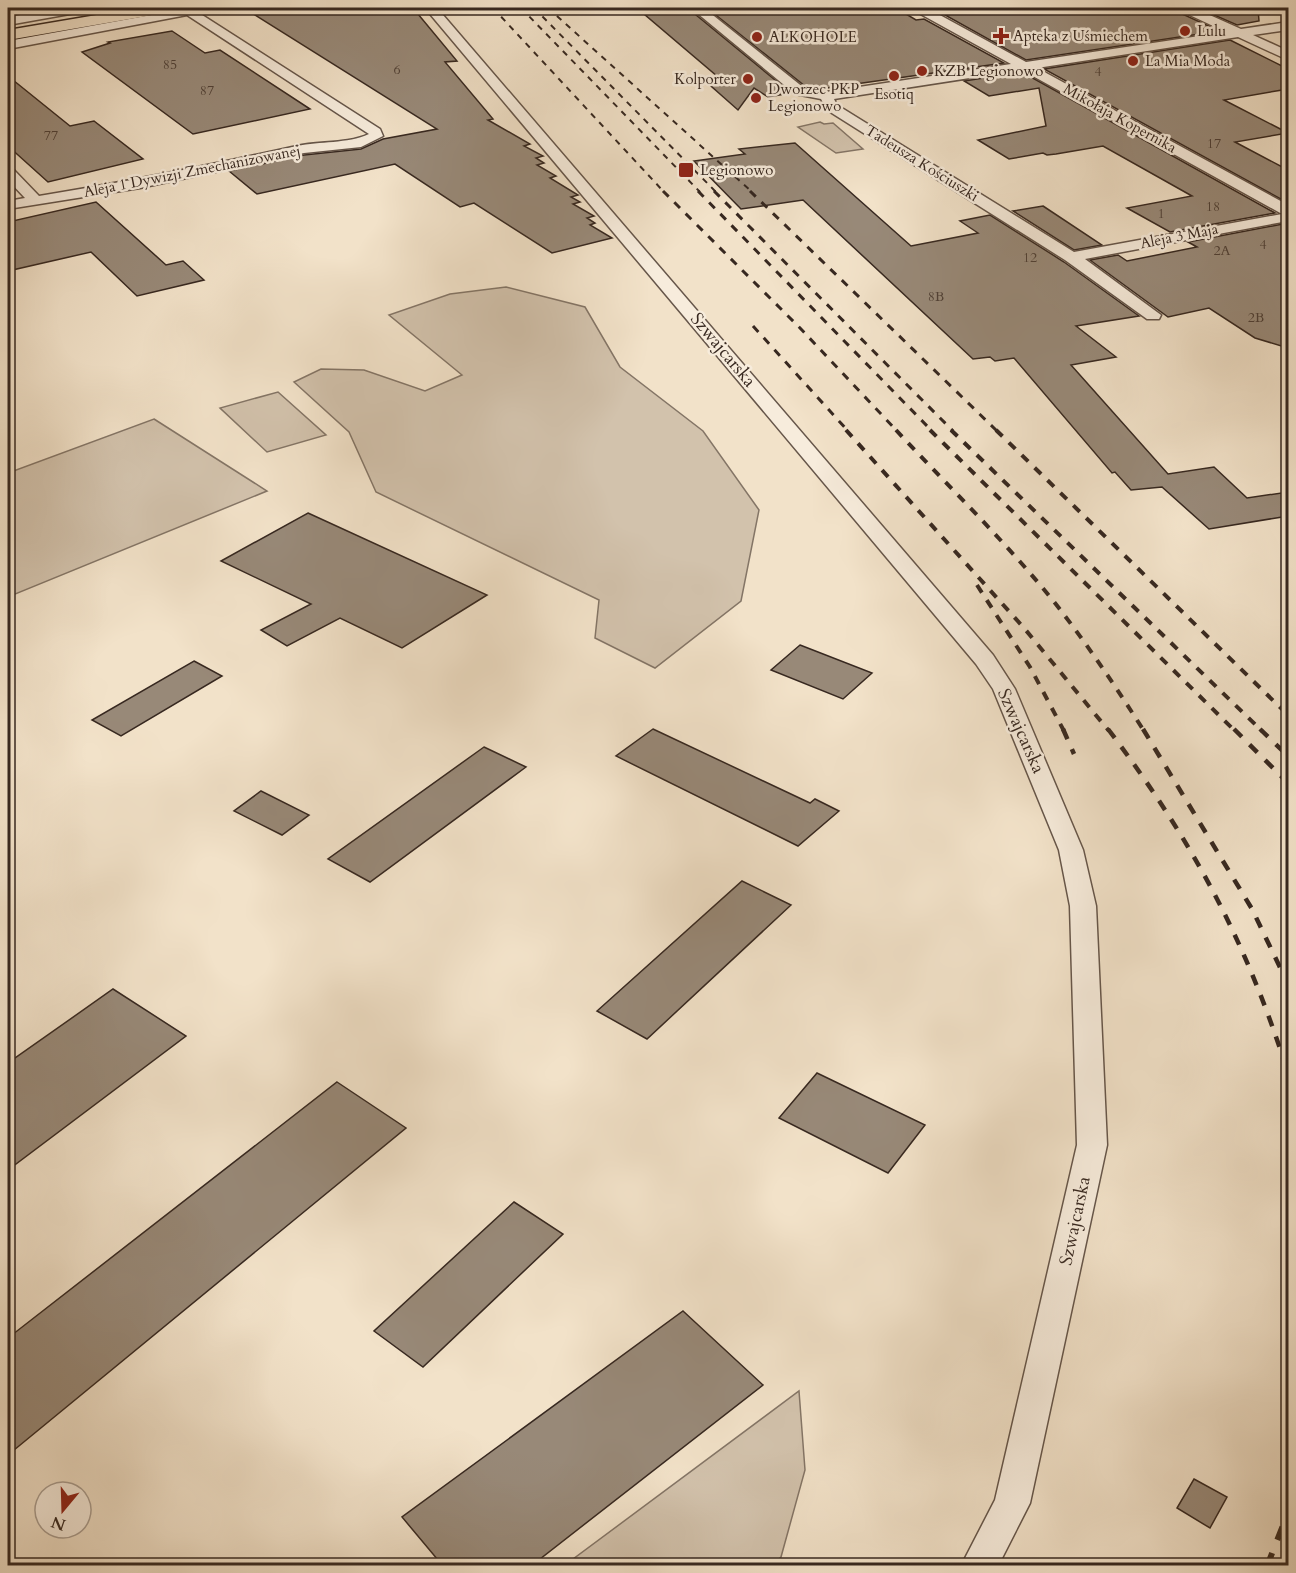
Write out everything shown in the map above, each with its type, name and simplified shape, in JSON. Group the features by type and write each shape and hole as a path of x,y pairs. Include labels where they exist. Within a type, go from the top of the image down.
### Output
{"main road":[{"path":"8,29 128,8"},
{"path":"8,35 164,8"}],"street":[{"path":"8,21 81,8"},
{"path":"8,45 207,8"},
{"name":"Szwajcarska","path":"431,8 985,660 1004,689 1071,850 1083,906 1092,1145 1012,1503 980,1566"},
{"name":"Tadeusza Kościuszki","path":"697,8 801,91 826,96 832,106 1071,257 1153,315"},
{"name":"Mikołaja Kopernika","path":"919,8 1028,66 1288,212"},
{"path":"1185,8 1288,56"},
{"name":"Aleja 1 Dywizji Zmechanizowanej","path":"8,205 140,184 304,149 361,143 376,136 375,132 194,15 192,11"},
{"path":"826,96 1288,26"},
{"path":"8,172 34,200"},
{"name":"Aleja 3 Maja","path":"1071,257 1288,217"}],"shaded area":[{"path":"820,122 833,123 863,149 836,153 798,127"},
{"path":"506,287 585,307 620,367 703,431 759,510 741,601 655,668 595,638 599,600 376,492 349,432 294,382 321,369 364,370 425,391 462,375 389,315 450,294"},
{"path":"278,392 326,435 267,452 220,408"},
{"path":"154,419 267,491 8,597 8,473"},
{"path":"799,1391 805,1470 781,1557 772,1565 565,1565"}],"building":[{"path":"244,8 413,8 457,61 445,62 493,119 488,120 530,144 524,146 543,156 536,158 544,163 537,165 556,176 550,178 578,195 571,197 580,202 573,204 594,216 587,218 595,223 590,225 612,238 552,253 474,203 460,207 395,164 257,194 229,171 304,155 361,149 383,139 437,129"},
{"path":"707,8 762,8 771,13 811,8 896,8 916,20 924,19 1004,63 820,89 805,86"},
{"path":"999,8 1177,8 1180,13 1213,28 1207,29 1213,32 1026,60 945,15"},
{"path":"1198,8 1258,8 1259,21 1237,25"},
{"path":"689,9 791,93 768,97 754,88 738,110 703,79 718,77 644,14"},
{"path":"172,31 205,53 220,50 310,109 193,134 82,52 110,43 108,42"},
{"path":"1230,40 1288,69 1288,89 1224,100 1288,133 1235,142 1288,170 1288,203 1044,69"},
{"path":"1022,72 1275,213 1170,232 1127,208 1192,196 1103,146 1009,159 978,140 1046,126 1039,88 989,96 964,81"},
{"path":"8,76 70,126 94,121 143,159 48,182 8,146"},
{"path":"795,143 911,246 978,233 960,221 990,215 1064,262 1139,316 1076,326 1116,357 1071,365 1168,474 1214,467 1247,498 1288,492 1288,516 1209,529 1162,487 1131,490 1115,472 1112,473 1014,358 995,361 990,357 973,359 803,200 741,209 694,161 745,154 739,149"},
{"path":"96,202 166,265 183,261 204,280 137,296 91,252 8,271 8,222"},
{"path":"1043,206 1102,245 1074,250 1013,211"},
{"path":"1288,223 1288,348 1255,338 1209,308 1168,317 1090,260 1118,255 1127,261 1197,247 1188,242"},
{"path":"308,513 487,595 402,648 340,618 287,646 261,630 311,604 221,561"},
{"path":"800,645 872,673 843,699 771,670"},
{"path":"194,661 222,676 121,736 92,720"},
{"path":"653,729 810,803 815,799 839,811 798,846 616,756"},
{"path":"484,747 526,767 370,882 328,859"},
{"path":"261,791 309,815 282,835 234,811"},
{"path":"742,881 791,905 647,1039 597,1011"},
{"path":"113,989 186,1036 8,1170 8,1063"},
{"path":"817,1073 925,1125 888,1173 779,1118"},
{"path":"337,1082 406,1128 8,1455 8,1338"},
{"path":"514,1202 563,1234 423,1367 374,1331"},
{"path":"683,1311 763,1385 531,1566 443,1566 402,1517"},
{"path":"1194,1479 1227,1497 1210,1528 1177,1508"}],"railway":[{"path":"493,8 664,192"},
{"path":"521,8 700,192"},
{"path":"534,8 716,192"},
{"path":"548,8 752,192"},
{"path":"698,191 932,431"},
{"path":"714,191 953,431"},
{"path":"750,191 997,431"},
{"path":"664,192 800,328 897,431"},
{"path":"753,326 848,431"},
{"path":"846,430 1024,628 1109,731"},
{"path":"896,430 997,536 1055,603 1101,666 1144,731"},
{"path":"930,430 1235,731"},
{"path":"951,430 1262,731"},
{"path":"996,430 1288,715"},
{"path":"977,585 1030,667 1063,730"},
{"path":"1108,729 1166,811 1214,893 1254,979 1288,1073"},
{"path":"1143,729 1252,909 1288,984"},
{"path":"1234,729 1288,783"},
{"path":"1260,729 1288,756"},
{"path":"1063,730 1074,754"},
{"path":"1267,1566 1288,1513"}],"place":[{"name":"Lulu","path":"1185,31"},
{"name":"Apteka z Uśmiechem","path":"1001,36"},
{"name":"ALKOHOLE","path":"757,37"},
{"name":"La Mia Moda","path":"1133,61"},
{"name":"KZB Legionowo","path":"922,71"},
{"name":"Esotiq","path":"894,76"},
{"name":"Kolporter","path":"748,79"},
{"name":"Dworzec PKP Legionowo","path":"756,98"},
{"name":"Legionowo","path":"686,170"}]}
